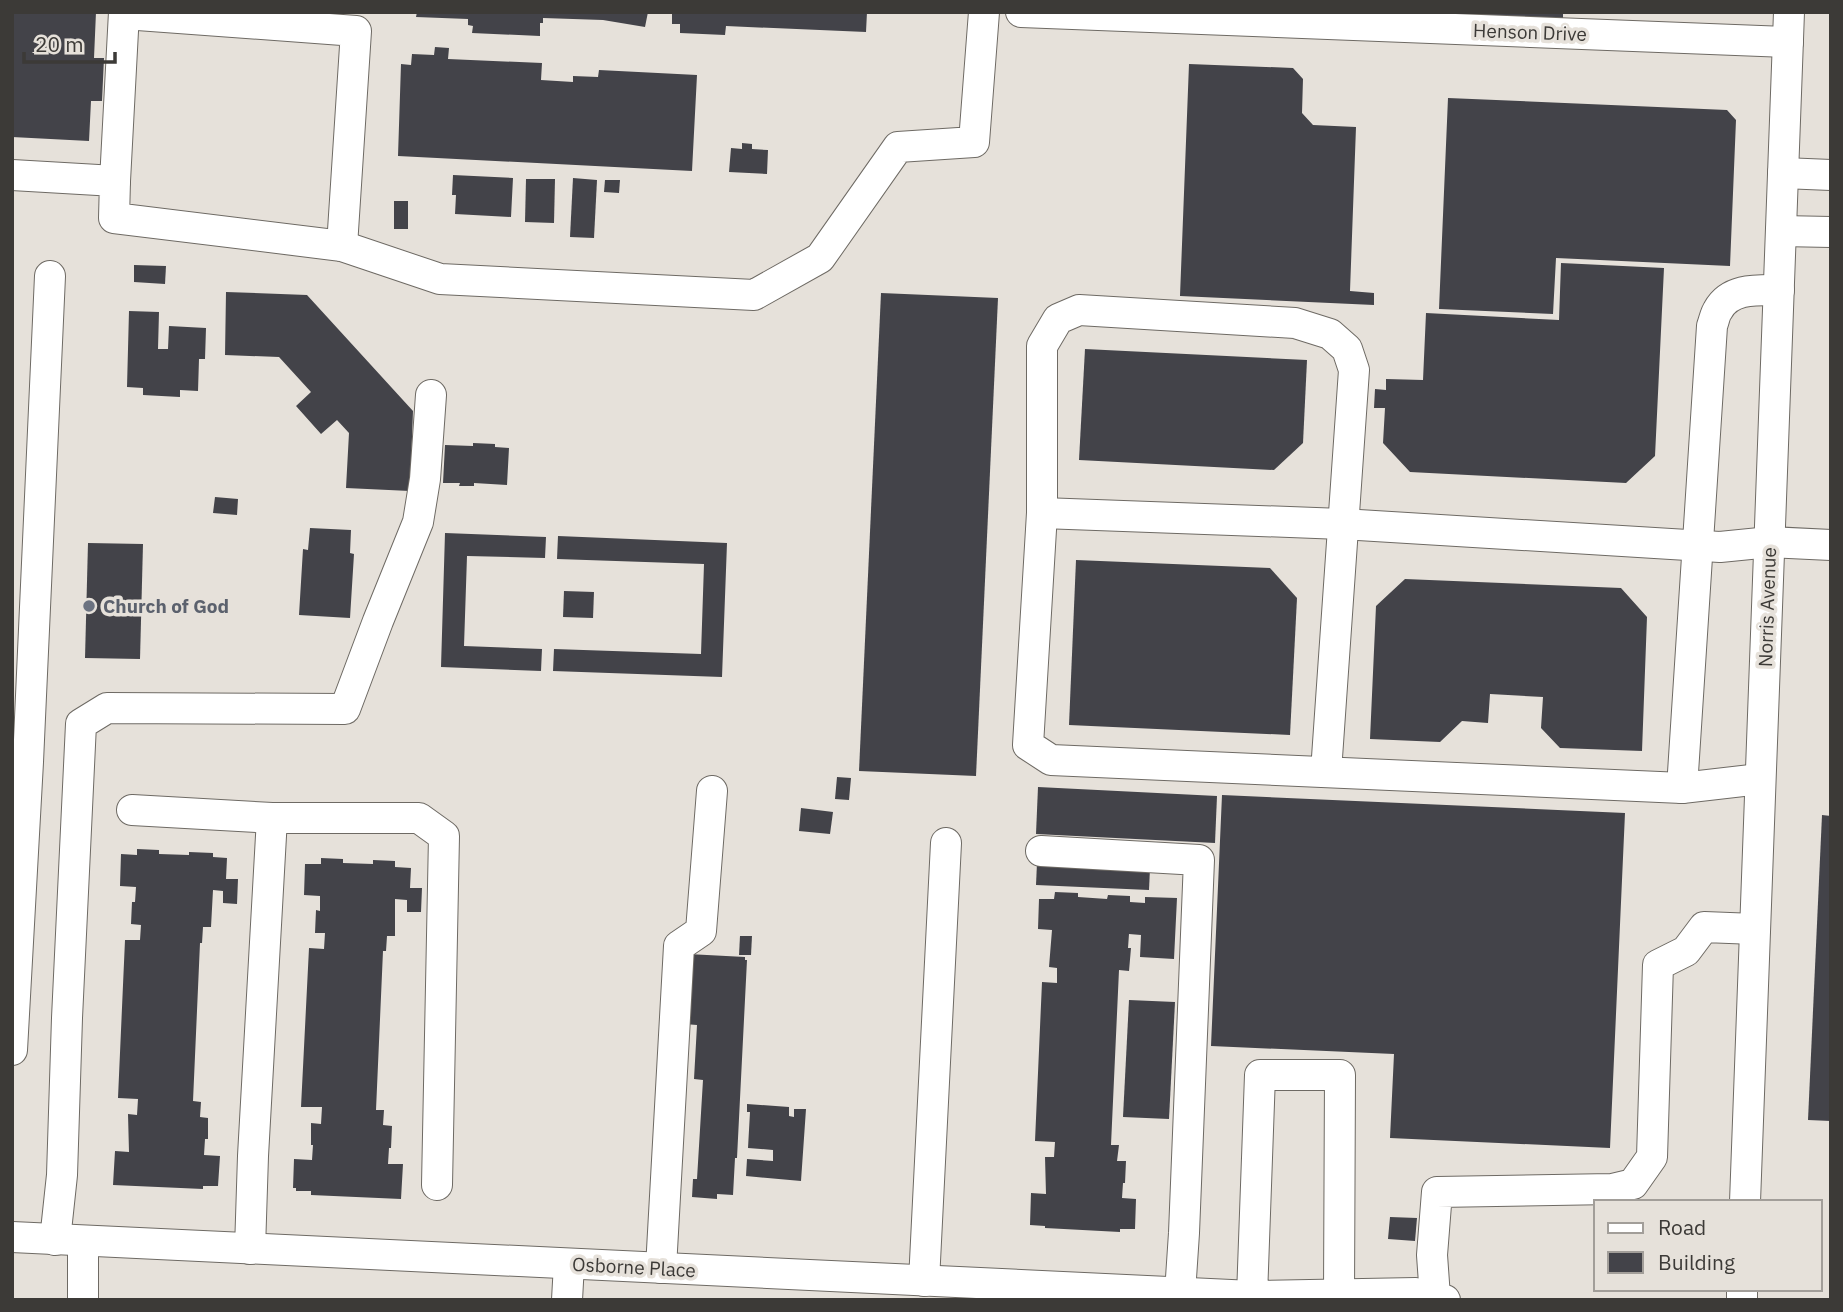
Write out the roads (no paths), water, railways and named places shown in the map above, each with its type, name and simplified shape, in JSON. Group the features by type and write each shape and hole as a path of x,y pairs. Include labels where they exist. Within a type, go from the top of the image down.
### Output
{"street":[{"path":"342,246 356,31 124,13 114,218 342,246 440,279 754,295 820,258 898,148 974,142 984,12"},
{"name":"Henson Drive","path":"1021,12 1365,19 1788,42"},
{"name":"Norris Avenue","path":"1745,1200 1789,12"},
{"path":"1783,173 1831,175"},
{"path":"12,175 115,181"},
{"path":"1781,231 1831,232"},
{"path":"12,1050 50,276"},
{"path":"1682,788 1713,326 1718,309 1730,297 1747,290 1779,290"},
{"path":"1326,772 1353,370 1347,349 1330,334 1295,323 1079,310 1058,319 1042,346 1042,513 1028,745 1051,760 1682,788 1760,779"},
{"path":"83,1300 69,1240 62,1175 80,724 107,708 345,709 418,522 425,479 430,395"},
{"path":"1042,513 1342,524 1720,547 1770,542 1831,545"},
{"path":"661,1268 679,947 701,931 712,791"},
{"path":"132,810 272,818 419,818 444,836 437,1185"},
{"path":"250,1249 272,818"},
{"path":"923,1281 946,843"},
{"path":"1041,852 1199,860 1180,1293"},
{"path":"1440,1298 1432,1255 1437,1192 1612,1189 1633,1184 1652,1157 1658,965 1686,951 1704,927 1755,929"},
{"path":"1253,1298 1260,1075 1340,1075 1339,1295"},
{"name":"Osborne Place","path":"12,1237 923,1281 1121,1295 1180,1293 1253,1298 1416,1293 1440,1298"},
{"path":"567,1300 569,1264"}],"place":[{"name":"Church of God","path":"89,606"}]}
